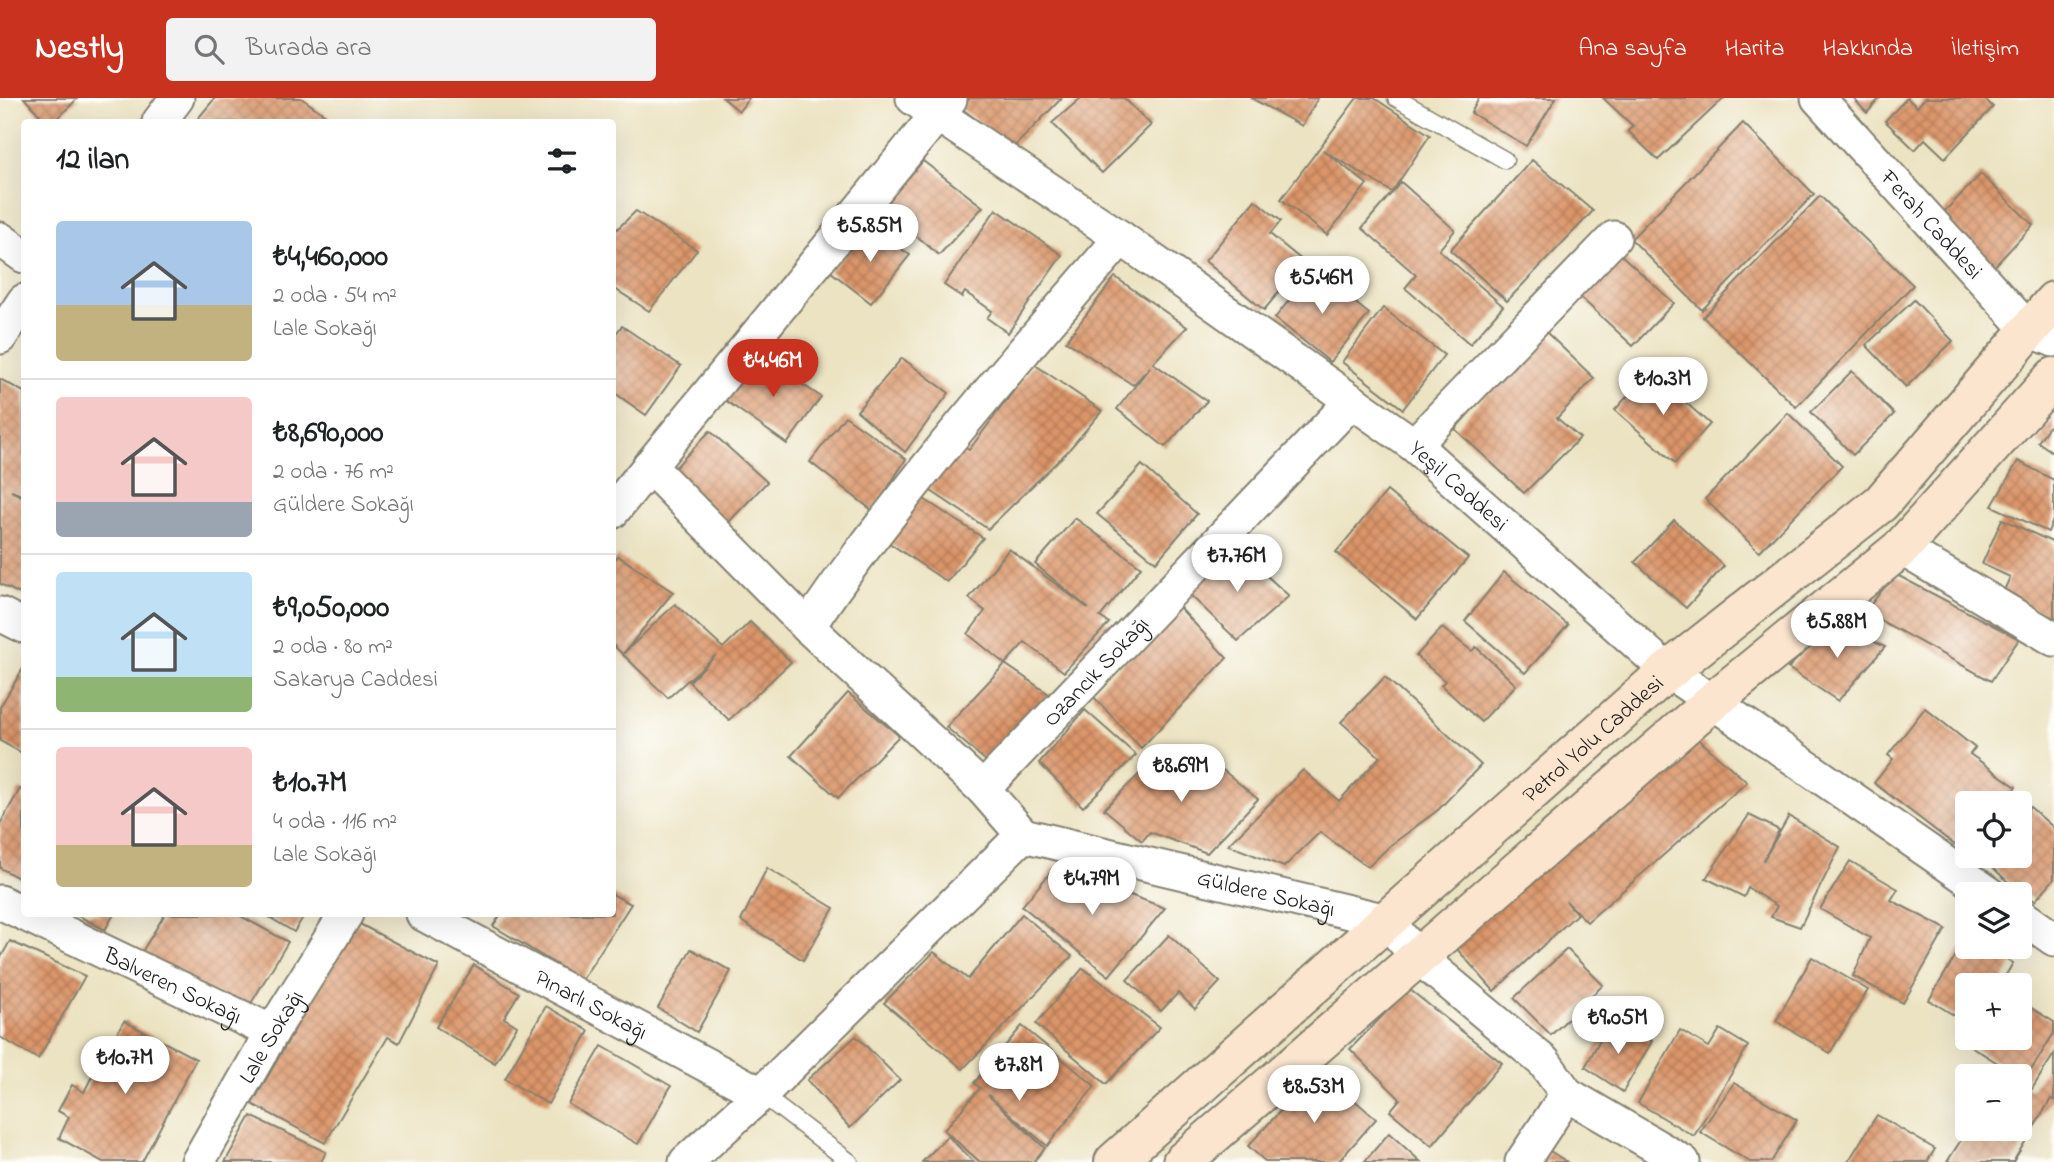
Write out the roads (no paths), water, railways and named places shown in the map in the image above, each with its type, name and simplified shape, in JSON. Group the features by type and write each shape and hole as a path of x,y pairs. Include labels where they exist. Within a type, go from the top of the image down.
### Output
{"main road":[{"name":"Petrol Yolu Caddesi","path":"1114,1162 1668,671 1881,503 2041,334 2054,301"},
{"name":"Petrol Yolu Caddesi","path":"1182,1162 1712,702 1901,548 2054,377"}],"street":[{"path":"161,119 177,98"},
{"name":"Ferah Caddesi","path":"1818,98 2041,334"},
{"path":"616,507 933,103"},
{"name":"Yeşil Caddesi","path":"933,103 1414,445 1668,671 1973,882"},
{"path":"808,627 840,578 935,458 1012,363 1121,238"},
{"path":"1414,445 1614,238"},
{"path":"0,239 21,254"},
{"path":"0,337 21,306"},
{"name":"Ozancık Sokağı","path":"983,789 1352,401"},
{"path":"649,466 808,627 983,789 1023,835 761,1094 686,1162"},
{"path":"1901,548 2054,639"},
{"path":"0,614 21,624"},
{"name":"Güldere Sokağı","path":"1023,835 1387,921"},
{"name":"Balveren Sokağı","path":"0,902 21,912"},
{"name":"Balveren Sokağı","path":"31,917 272,1032"},
{"name":"Lale Sokağı","path":"198,1162 272,1032 344,917"},
{"name":"Pınarlı Sokağı","path":"429,917 761,1094"},
{"path":"1387,921 1417,956 1545,1062 1567,1094 1683,1162"},
{"path":"2032,923 2054,939"},
{"path":"1522,1162 1567,1094"}],"lane":[{"path":"1396,98 1506,160"},
{"path":"761,1094 850,1162"}]}
